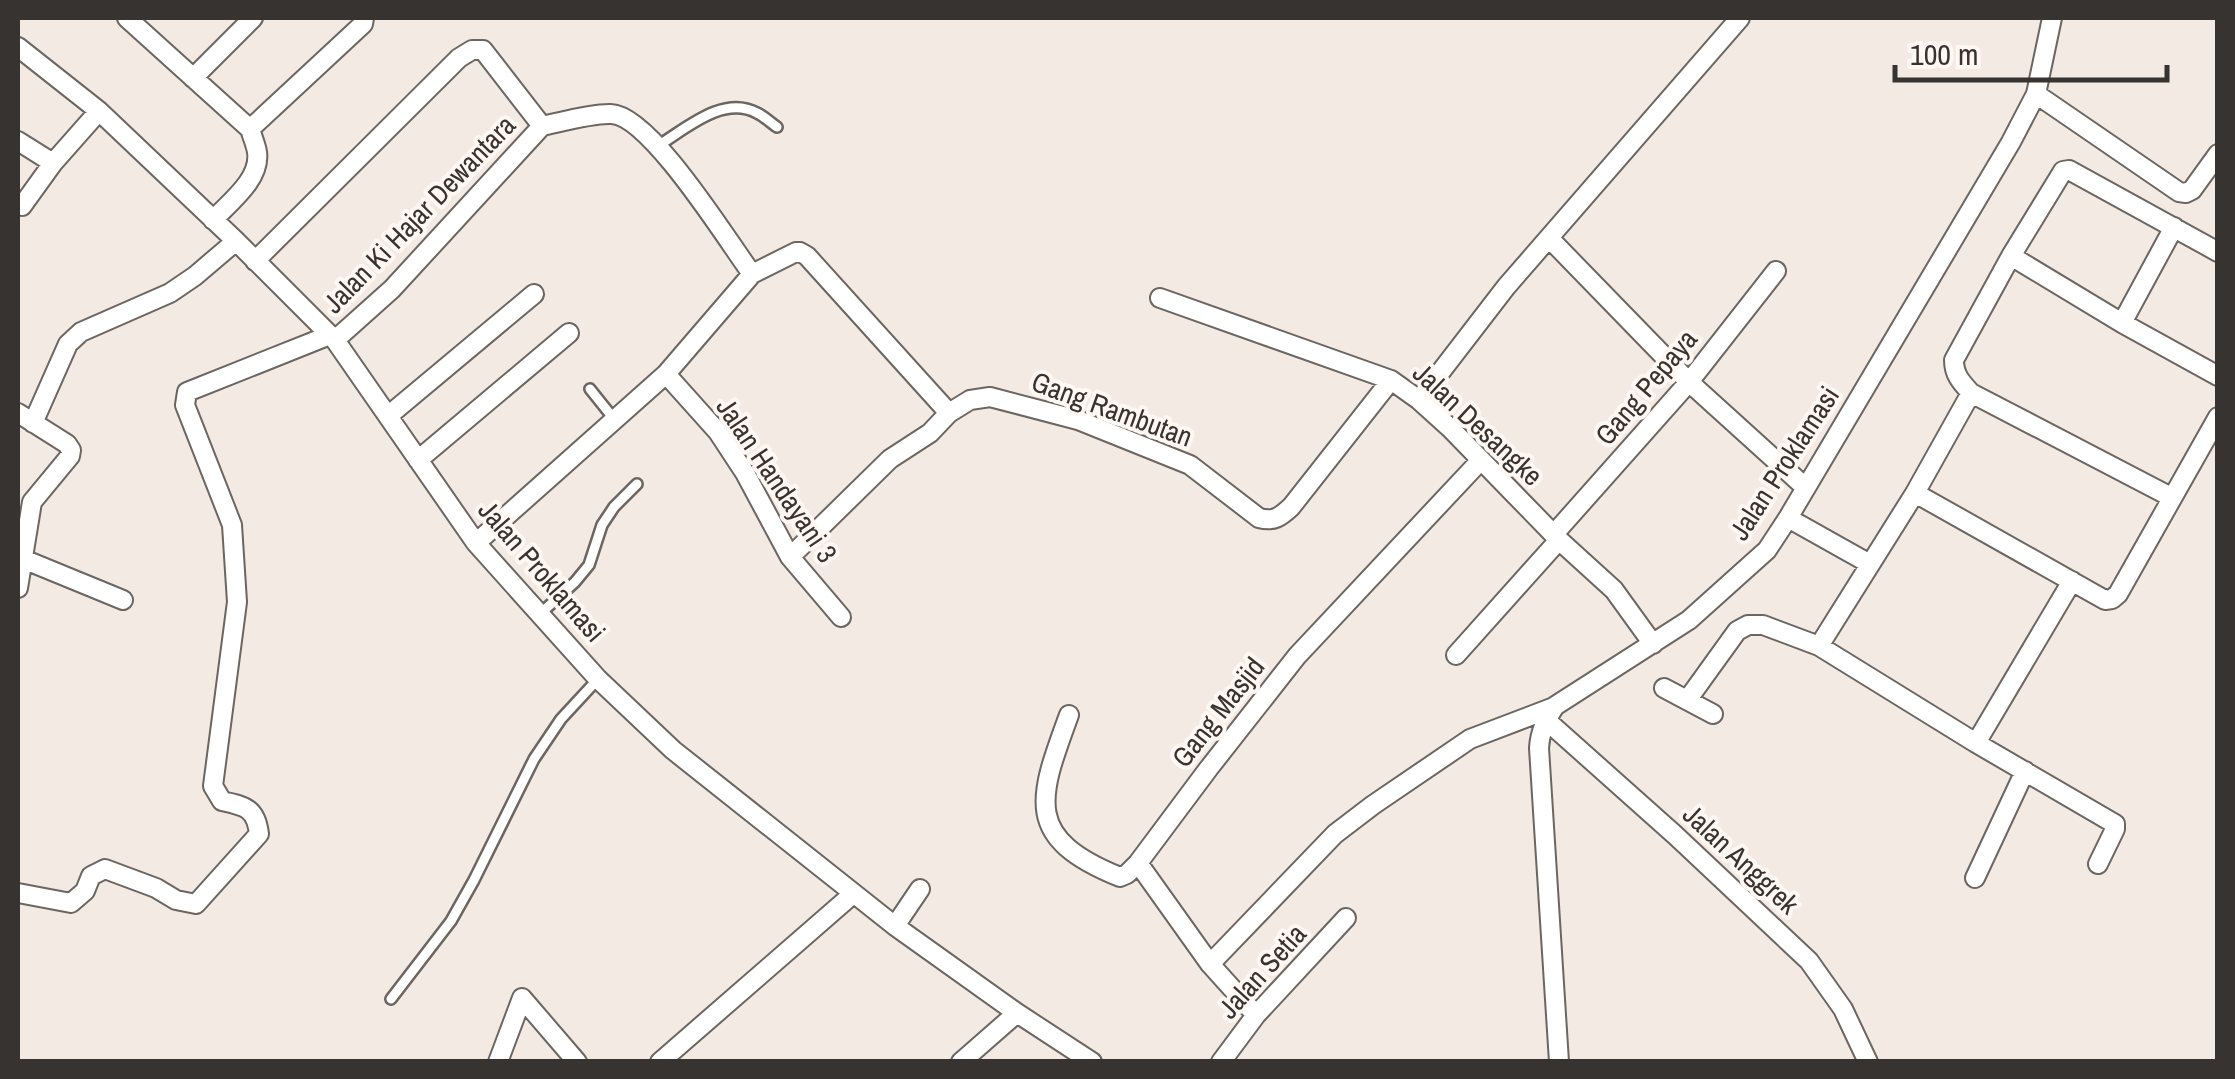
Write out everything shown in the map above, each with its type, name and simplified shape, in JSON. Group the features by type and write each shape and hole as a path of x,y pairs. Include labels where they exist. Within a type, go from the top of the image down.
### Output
{"street":[{"path":"127,18 250,129 258,154 256,168 250,180 213,220"},
{"path":"250,129 363,24 364,18"},
{"path":"1419,400 1506,287 1740,18"},
{"name":"Jalan Proklamasi","path":"1210,964 1335,834 1373,805 1470,739 1550,713 1690,620 1767,550 2012,142 2036,94 2052,18"},
{"path":"194,78 244,20"},
{"name":"Jalan Proklamasi","path":"18,47 99,111 333,338 476,543 598,679 673,750 895,926 1092,1062"},
{"path":"255,261 459,58 472,50 483,50 542,126 610,114 628,118 659,145 752,274"},
{"path":"2036,94 2179,192 2186,194 2192,190 2218,154"},
{"path":"22,206 99,111"},
{"name":"Jalan Ki Hajar Dewantara","path":"333,338 392,289 542,126"},
{"path":"18,141 53,163"},
{"path":"2171,497 1971,392 1959,380 1954,360 2011,256 2064,171 2069,170 2218,252"},
{"path":"2122,323 2174,227"},
{"path":"1549,238 1689,382 1805,487"},
{"path":"18,588 32,502 72,450 25,418 68,344 82,332 170,293 236,241"},
{"path":"476,543 666,374 752,274 796,252 807,256 949,413"},
{"path":"2011,256 2218,376"},
{"name":"Gang Pepaya","path":"1456,655 1689,382 1776,271"},
{"path":"388,416 534,294"},
{"name":"Jalan Desangke","path":"1160,298 1391,380 1419,400 1614,590 1653,644"},
{"path":"418,460 569,333"},
{"path":"18,897 71,904 85,892 92,876 105,869 176,900 196,904 259,834 258,819 245,806 222,801 212,786 237,602 232,526 185,405 187,392 333,338"},
{"name":"Jalan Handayani 3","path":"666,374 727,446 790,556 841,617"},
{"name":"Gang Rambutan","path":"790,556 890,460 930,433 949,413 970,400 990,397 1078,420 1190,464 1259,518 1279,518 1391,380"},
{"path":"1820,646 1915,493 1971,392"},
{"path":"1915,493 2105,600 2112,599 2218,418"},
{"name":"Gang Masjid","path":"1138,863 1296,656 1481,460"},
{"path":"1788,518 1870,564"},
{"path":"23,559 123,600"},
{"path":"1976,742 2072,581"},
{"path":"1688,700 1733,635 1748,625 1763,625 1820,646 2114,824 2098,864"},
{"path":"1664,688 1713,714"},
{"path":"1550,713 1540,734 1539,748 1559,1062"},
{"name":"Jalan Anggrek","path":"1550,713 1810,961 1843,1010 1868,1062"},
{"path":"1069,715 1047,777 1045,802 1052,831 1086,860 1120,876 1138,863 1210,964 1256,1015"},
{"path":"1975,878 2025,771"},
{"path":"895,926 920,889"},
{"path":"660,1062 854,894"},
{"name":"Jalan Setia","path":"1221,1062 1256,1015 1346,918"},
{"path":"498,1062 522,998 578,1062"},
{"path":"961,1062 1017,1012"}],"lane":[{"path":"659,145 720,108 736,106 755,111 777,127"},
{"path":"590,389 614,419"},
{"path":"540,614 589,564 602,525 636,484"},
{"path":"391,999 451,921 534,759 561,719 598,679"}]}
